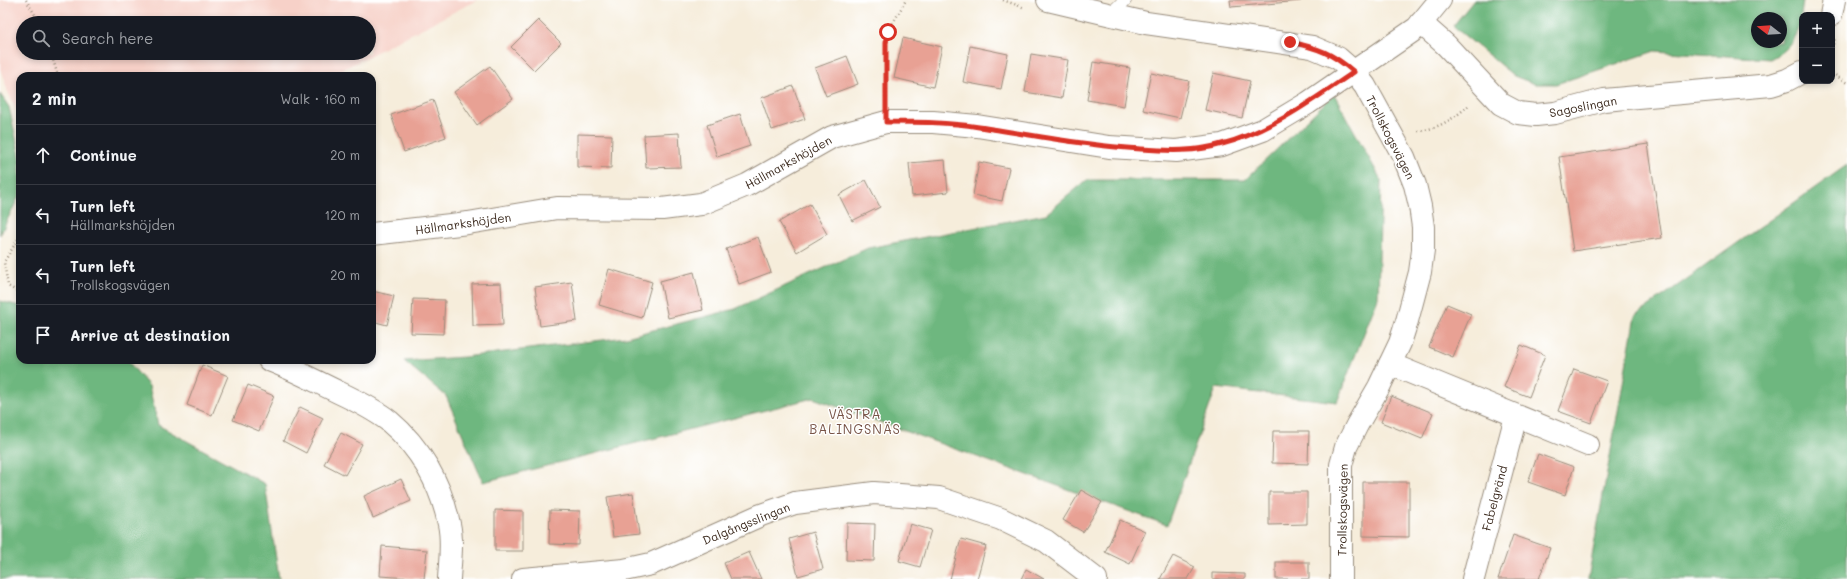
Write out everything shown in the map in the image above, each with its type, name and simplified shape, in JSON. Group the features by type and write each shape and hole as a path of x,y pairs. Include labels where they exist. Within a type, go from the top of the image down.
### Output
{"street":[{"name":"Trollskogsvägen","path":"1048,0 1118,7 1146,23 1312,46 1338,58 1354,72 1365,86 1385,120 1404,158 1415,185 1423,227 1423,250 1420,272 1407,321 1379,387 1346,447 1341,466 1341,579"},
{"path":"1354,72 1422,23 1440,0"},
{"path":"1832,12 1834,0"},
{"name":"Sagoslingan","path":"1422,23 1446,45 1501,104 1518,113 1536,115 1555,113 1604,100 1771,85 1788,80 1799,74"},
{"name":"Hällmarkshöjden","path":"376,234 468,223 557,208 662,209 701,204 747,185 832,137 886,122 933,122 977,126 1109,147 1176,151 1222,145 1263,130 1308,103 1354,72"},
{"path":"278,364 357,401 388,420 416,449 435,479 449,524 451,550 449,579"},
{"path":"1390,364 1588,445"},
{"name":"Fabelgränd","path":"1473,579 1516,416"},
{"name":"Dalgångsslingan","path":"523,579 624,570 651,564 761,515 795,503 874,493 939,498 1001,519 1046,541 1096,579"}],"path":[{"path":"26,0 36,16"},
{"path":"886,122 886,43 888,32 906,0"},
{"path":"1002,0 1026,8"},
{"path":"53,60 57,72"},
{"path":"1835,75 1847,84"},
{"path":"1414,132 1443,124 1458,115 1472,102"},
{"path":"16,242 4,262 8,286 16,290"}],"shaded area":[{"path":"0,0 477,0 376,52 376,16 16,16 16,60 361,60 338,72 16,72 16,109 0,69"}],"green space":[{"path":"1474,0 1803,0 1801,12 1799,12 1798,28 1787,47 1787,12 1751,12 1751,48 1786,48 1770,59 1655,51 1556,84 1535,84 1514,76 1453,26"},
{"path":"0,94 9,107 16,138 16,202 0,235"},
{"path":"1334,94 1381,180 1378,298 1337,402 1216,388 1167,525 813,398 483,482 446,396 404,361 464,357 626,337 735,309 868,248 1046,214 1087,180 1245,180"},
{"path":"1847,165 1847,579 1588,579 1635,316"},
{"path":"0,301 16,305 16,364 130,364 149,386 158,425 265,484 279,579 0,579"}],"building":[{"path":"1230,0 1301,0 1301,1 1231,7"},
{"path":"538,20 561,43 534,70 511,47"},
{"path":"903,38 942,47 933,87 894,78"},
{"path":"970,46 1008,54 1001,89 963,82"},
{"path":"1031,54 1068,60 1062,98 1025,92"},
{"path":"847,56 858,84 826,96 815,68"},
{"path":"1093,62 1130,68 1124,106 1087,100"},
{"path":"490,66 513,99 477,125 454,92"},
{"path":"1151,73 1189,81 1180,118 1143,110"},
{"path":"1213,73 1250,81 1242,118 1205,110"},
{"path":"793,86 805,119 772,130 761,98"},
{"path":"433,100 446,137 404,152 391,115"},
{"path":"740,114 750,146 717,157 707,125"},
{"path":"679,133 681,167 646,168 644,135"},
{"path":"577,134 612,135 611,168 577,167"},
{"path":"1648,144 1662,238 1573,251 1559,157"},
{"path":"945,160 948,192 912,196 909,163"},
{"path":"979,162 1009,168 1002,201 973,195"},
{"path":"866,180 880,207 852,221 839,195"},
{"path":"810,204 827,234 797,252 779,222"},
{"path":"758,237 771,272 739,284 726,249"},
{"path":"609,269 652,282 642,318 599,305"},
{"path":"694,272 703,310 668,318 660,281"},
{"path":"572,282 577,321 540,326 535,287"},
{"path":"501,283 503,325 473,326 472,284"},
{"path":"376,292 394,296 387,325 376,322"},
{"path":"413,299 445,300 443,334 411,333"},
{"path":"1447,304 1471,314 1453,357 1429,347"},
{"path":"1521,345 1545,355 1529,397 1504,387"},
{"path":"202,365 228,376 212,415 187,405"},
{"path":"1574,369 1607,381 1591,423 1558,411"},
{"path":"248,385 274,396 259,431 233,420"},
{"path":"1391,396 1433,413 1422,439 1381,422"},
{"path":"300,407 323,418 306,453 283,441"},
{"path":"1273,431 1309,431 1308,464 1272,463"},
{"path":"341,433 362,444 345,475 324,464"},
{"path":"1538,454 1574,467 1565,495 1528,482"},
{"path":"401,479 411,501 373,518 364,496"},
{"path":"1363,482 1409,482 1409,537 1363,536"},
{"path":"1081,490 1102,502 1083,532 1063,520"},
{"path":"1269,492 1307,492 1307,524 1269,525"},
{"path":"633,493 639,534 613,537 607,497"},
{"path":"495,510 523,511 523,551 495,551"},
{"path":"550,510 580,511 579,545 549,544"},
{"path":"1120,520 1145,531 1130,564 1105,552"},
{"path":"847,523 875,524 874,561 846,560"},
{"path":"910,524 931,530 920,567 899,561"},
{"path":"813,532 823,569 798,576 789,539"},
{"path":"1513,535 1550,548 1539,579 1498,579"},
{"path":"961,539 986,546 977,579 950,579"},
{"path":"382,546 427,550 424,579 380,576"},
{"path":"749,552 761,579 731,579 724,563"},
{"path":"1173,556 1195,567 1188,579 1160,579"},
{"path":"1276,562 1309,562 1309,579 1276,579"},
{"path":"1026,569 1044,579 1021,579"},
{"path":"1212,573 1245,574 1245,579 1212,579"}],"district":[{"name":"VÄSTRA BALINGSNÄS","path":"855,420"}],"route":[{"path":"888,32 886,43 886,122 933,122 977,126 1109,147 1176,151 1222,145 1263,130 1308,103 1354,72 1338,58 1312,46 1290,42"}]}
